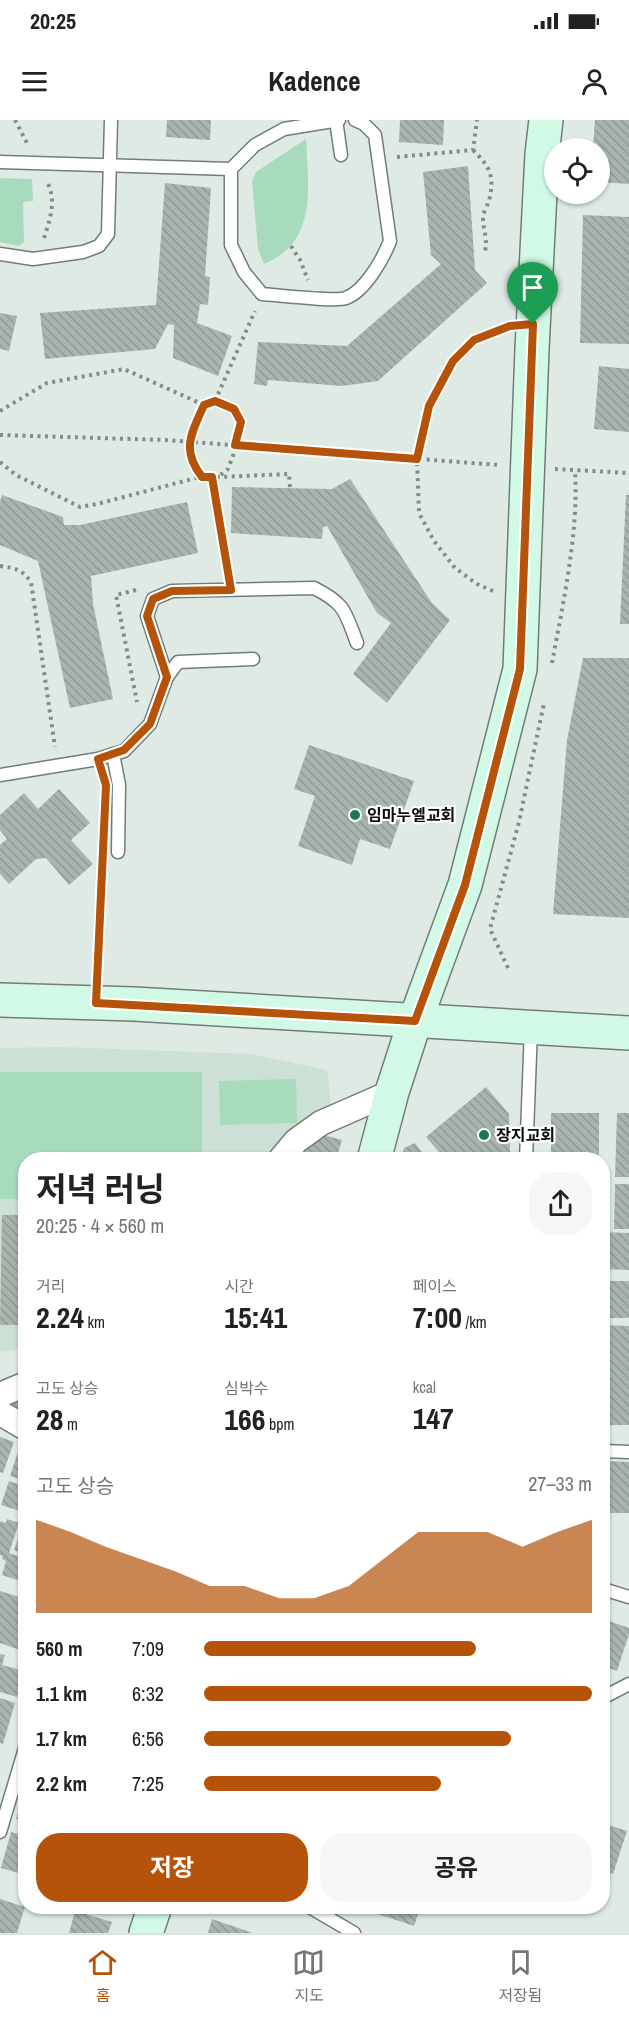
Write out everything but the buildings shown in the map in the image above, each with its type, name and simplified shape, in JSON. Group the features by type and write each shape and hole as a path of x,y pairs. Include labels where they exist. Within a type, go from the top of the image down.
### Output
{"street":[{"path":"376,1152 392,1092 415,1021 465,885 520,669 533,324 542,154 546,120"},
{"path":"0,1000 96,1003 629,1033"},
{"path":"287,1152 296,1141 321,1123 392,1092"},
{"path":"0,1395 18,1387"},
{"path":"0,1413 18,1423"},
{"path":"146,1933 152,1914"}],"lane":[{"path":"0,254 33,259 84,252 99,246 108,234 111,120"},
{"path":"341,155 337,120 284,129 255,145 231,169 231,245 244,272 262,294 344,299 359,291 384,256 390,241 375,135 364,124 355,120"},
{"path":"0,162 231,169"},
{"path":"167,677 147,616 153,599 172,591 314,588 333,597 344,608 357,644"},
{"path":"0,775 98,759 124,750 150,724 167,677 178,662 253,658"},
{"path":"113,754 119,785 118,852"},
{"path":"526,1152 531,1027"},
{"path":"610,1451 629,1452"},
{"path":"610,1591 629,1598"},
{"path":"610,1694 629,1684"},
{"path":"0,1832 18,1772"},
{"path":"322,1914 354,1933"}],"path":[{"path":"473,150 477,120"},
{"path":"378,159 473,150"},
{"path":"473,150 488,165 491,182 489,201 483,217 488,240 485,251"},
{"path":"33,259 44,238 51,214 53,192 38,163"},
{"path":"291,246 308,279 309,297"},
{"path":"215,401 262,294"},
{"path":"523,602 477,584 455,568 435,542 419,513 417,459 429,406 453,361 474,340 510,326 533,324"},
{"path":"0,411 47,383 124,369 204,405 215,401 234,409 241,422 228,469 218,477"},
{"path":"202,477 192,465 189,442 204,405"},
{"path":"0,435 189,442 629,473"},
{"path":"0,462 16,475 80,507 202,477 289,474 290,488"},
{"path":"212,477 231,590"},
{"path":"0,566 16,568 25,573 31,582 57,766"},
{"path":"96,1003 103,854"}],"shaded area":[{"path":"61,1047 250,1054 327,1070 331,1106 289,1134 272,1152 18,1152 18,1349 0,1352 0,1048"}],"green space":[{"path":"306,139 308,194 302,227 294,242 281,254 264,264 258,249 252,181 256,172"},
{"path":"0,178 32,179 33,201 23,202 24,242 19,246 0,242"},
{"path":"0,1072 202,1072 202,1152 18,1152 18,1199 0,1199"},
{"path":"296,1079 297,1123 220,1125 219,1081"}],"place":[{"name":"임마누엘교회","path":"355,815"},
{"name":"장지교회","path":"484,1135"}],"route":[{"path":"533,324 520,669 465,885 415,1021 96,1003 106,785 98,759 124,750 150,724 167,677 147,616 153,599 172,591 231,590 212,477 202,477 192,465 189,442 204,405 215,401 234,409 241,422 235,445 417,459 429,406 453,361 474,340 510,326 533,324"}]}
